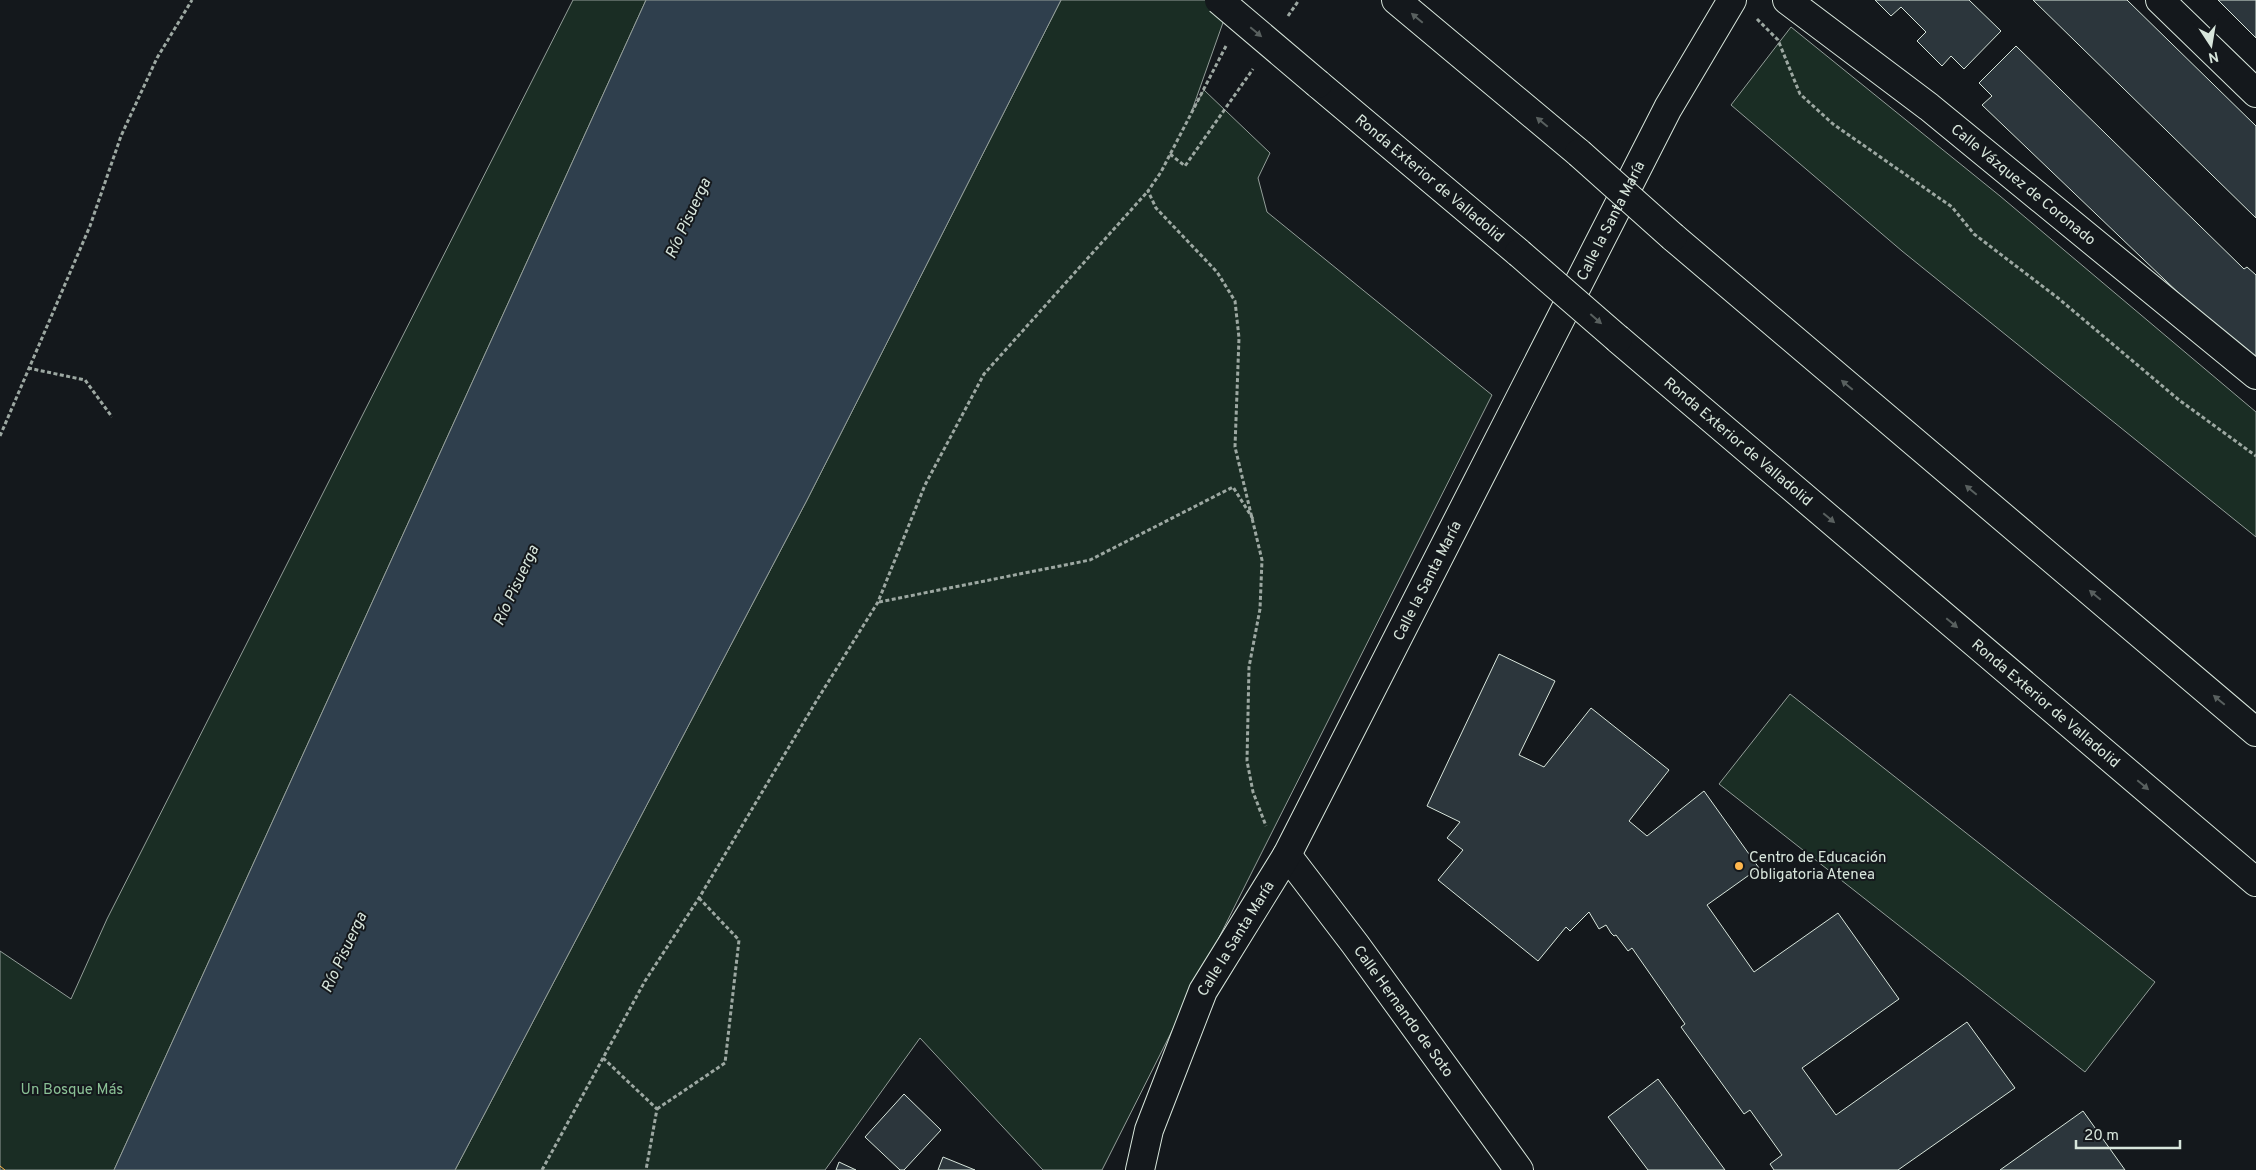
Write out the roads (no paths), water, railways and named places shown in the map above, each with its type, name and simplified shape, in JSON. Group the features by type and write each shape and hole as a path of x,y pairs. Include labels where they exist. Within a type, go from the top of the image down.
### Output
{"main road":[{"name":"Ronda Exterior de Valladolid","path":"1219,0 2256,882"},
{"path":"1396,0 2256,732"},
{"name":"Calle Vázquez de Coronado","path":"1786,0 1929,107 2256,375"},
{"path":"2160,0 2256,94"},
{"name":"Calle la Santa María","path":"1140,1170 1148,1130 1203,991 1287,855 1668,108 1742,7"},
{"name":"Calle Hernando de Soto","path":"1287,855 1355,944 1519,1170"}],"water":[{"name":"Río Pisuerga","path":"646,0 1061,0 807,500 455,1170 114,1170"}],"place":[{"name":"Centro de Educación Obligatoria Atenea","path":"1739,866"}],"park label":[{"name":"Un Bosque Más","path":"72,1089"}]}
